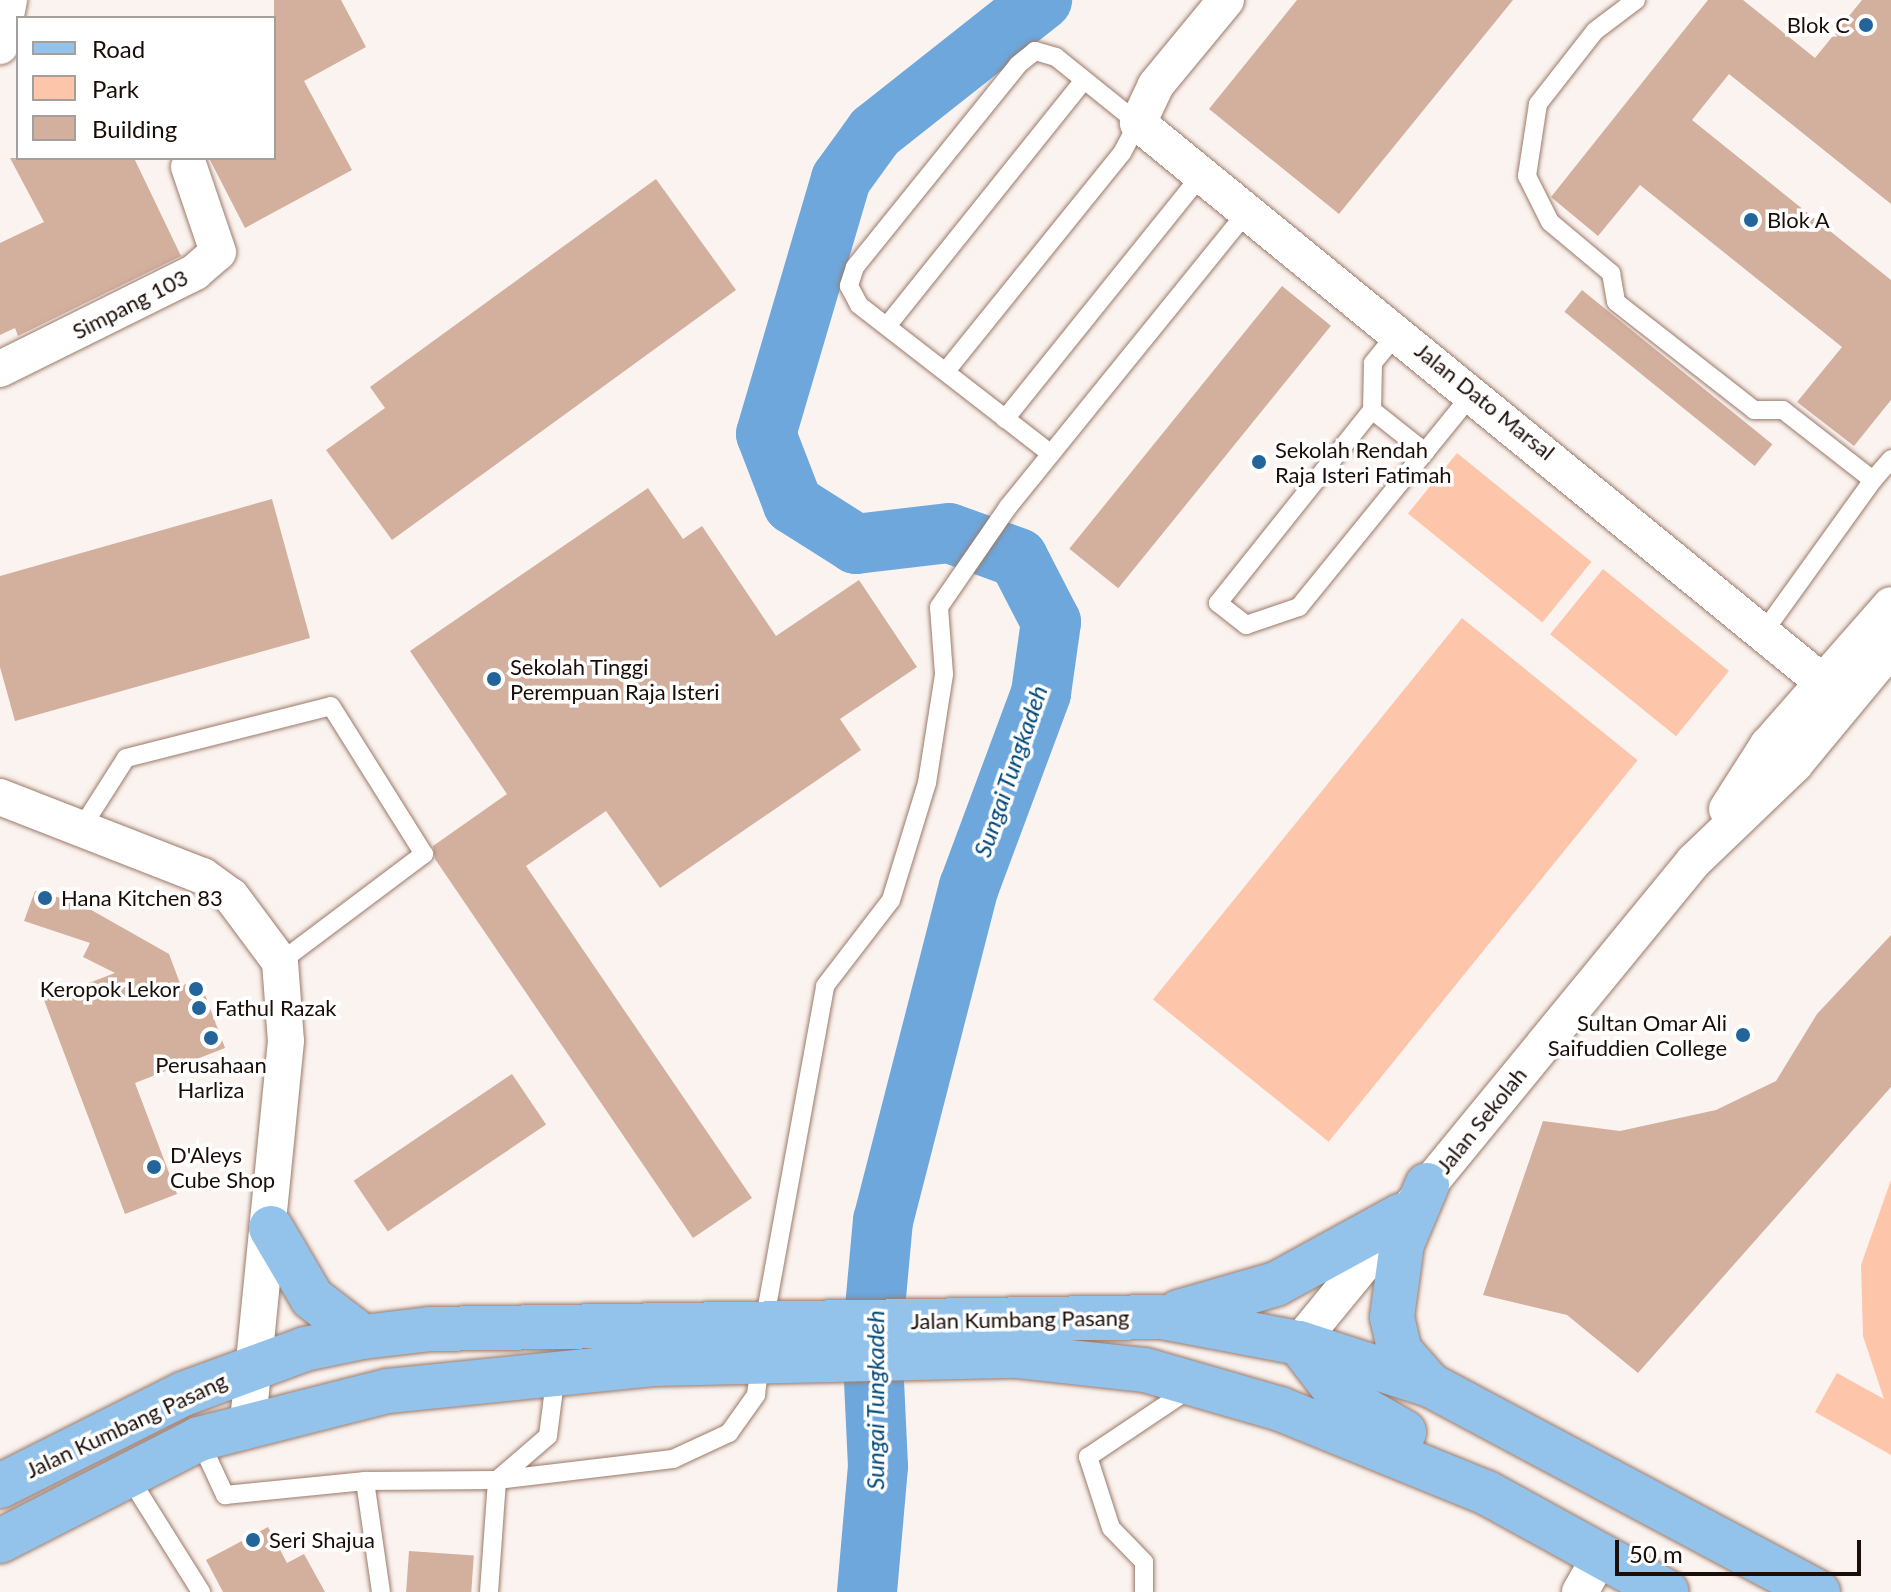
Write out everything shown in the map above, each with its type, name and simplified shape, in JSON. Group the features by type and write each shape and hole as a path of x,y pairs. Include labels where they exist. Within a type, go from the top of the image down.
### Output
{"main road":[{"path":"1161,1317 1276,1284 1414,1200"},
{"path":"1414,1200 1399,1257 1392,1317 1400,1351 1430,1385"},
{"path":"271,1228 312,1298 363,1337"},
{"name":"Jalan Kumbang Pasang","path":"0,1486 183,1394 255,1366 363,1337 778,1342 946,1340 1161,1317 1299,1343 1430,1385 1818,1592"},
{"name":"Jalan Kumbang Pasang","path":"946,1340 1016,1356 1145,1370 1198,1382 1487,1493 1591,1574 1667,1592"},
{"name":"Jalan Kumbang Pasang","path":"0,1541 199,1439 248,1425 388,1391 778,1342"},
{"path":"1145,1370 1246,1360 1299,1343 1339,1395 1431,1447 1487,1493"}],"street":[{"path":"0,46 9,0"},
{"path":"1138,123 1156,85 1226,0"},
{"name":"Jalan Dato Marsal","path":"1138,123 1766,629 1826,685"},
{"name":"Simpang 103","path":"0,369 195,272 218,252 189,167"},
{"name":"Jalan Sekolah","path":"1694,861 1768,745 1826,685 1891,605"},
{"name":"Jalan Sekolah","path":"1299,1343 1694,861 1795,764 1891,648"},
{"path":"0,797 84,824 203,876 248,916 280,962 286,1041 271,1228 248,1425"}],"lane":[{"path":"1636,0 1595,31 1538,104 1527,176 1536,202 1611,273 1616,302 1754,410 1783,410 1873,480"},
{"path":"946,371 1122,153 1138,123 1084,80 1035,51 865,255 849,286 887,326 1051,454"},
{"path":"887,326 1084,80"},
{"path":"1005,419 1202,174"},
{"path":"199,1439 225,1495 365,1481 497,1480 673,1459 729,1433 756,1395 778,1342 825,986 891,900 906,857 941,709 939,607 958,572 1008,507 1248,211"},
{"path":"1398,332 1373,363 1372,410 1218,603 1246,625 1299,607 1474,392"},
{"path":"1372,410 1425,452"},
{"path":"1766,629 1891,459"},
{"path":"84,824 126,758 331,706 424,854 280,962"},
{"path":"489,1592 497,1480 548,1436 556,1370"},
{"path":"1144,1592 1144,1562 1111,1528 1088,1457 1198,1382"},
{"path":"129,1477 201,1592"},
{"path":"365,1481 381,1592"}],"green space":[{"path":"1457,453 1591,562 1542,622 1408,514"},
{"path":"1603,569 1729,671 1676,736 1550,634"},
{"path":"1462,618 1638,760 1329,1142 1153,1000"},
{"path":"1891,1180 1891,1455 1815,1412 1837,1373 1884,1399 1863,1336 1861,1265"}],"building":[{"path":"274,0 341,0 366,47 304,81 352,170 245,228 210,160 276,160"},
{"path":"1297,0 1513,0 1339,214 1209,109"},
{"name":"Blok A","path":"1708,0 1743,0 1815,58 1862,0 1891,0 1891,204 1729,74 1692,120 1891,280 1891,400 1854,446 1797,402 1842,347 1640,185 1598,236 1551,197"},
{"path":"10,158 135,160 181,256 18,336 15,328 0,335 0,243 44,222"},
{"path":"656,179 736,290 392,540 326,450 385,408 370,387"},
{"path":"1282,286 1331,326 1118,588 1069,549"},
{"path":"1582,290 1772,444 1755,466 1564,312"},
{"path":"648,488 683,539 702,526 776,636 859,580 917,667 840,719 861,750 660,888 606,811 526,866 752,1198 693,1238 435,859 433,846 507,794 410,651"},
{"path":"272,499 310,638 15,721 0,667 0,576"},
{"path":"35,891 79,903 169,954 181,986 199,979 225,1048 135,1083 177,1194 125,1214 44,1000 115,973 83,957 90,943 24,921"},
{"path":"1891,935 1891,1087 1638,1373 1567,1315 1483,1295 1543,1121 1620,1131 1716,1110 1776,1081 1817,1014"},
{"path":"512,1074 546,1125 388,1231 354,1181"},
{"path":"268,1527 287,1563 304,1554 325,1592 223,1592 206,1560"},
{"path":"409,1551 474,1556 471,1592 406,1592"}],"waterway":[{"name":"Sungai Tungkadeh","path":"867,1592 878,1466 872,1341 883,1221 969,887 1041,693 1051,622 1018,558 949,533 856,544 793,504 766,434 841,179 875,132 1042,0"}],"place":[{"name":"Blok C","path":"1866,25"},
{"name":"Blok A","path":"1751,220"},
{"name":"Sekolah Rendah Raja Isteri Fatimah","path":"1259,462"},
{"name":"Sekolah Tinggi Perempuan Raja Isteri","path":"494,679"},
{"name":"Hana Kitchen 83","path":"45,898"},
{"name":"Keropok Lekor","path":"196,989"},
{"name":"Fathul Razak","path":"199,1008"},
{"name":"Sultan Omar Ali Saifuddien College","path":"1743,1035"},
{"name":"Perusahaan Harliza","path":"211,1038"},
{"name":"D'Aleys Cube Shop","path":"154,1167"},
{"name":"Seri Shajua","path":"253,1540"}]}
